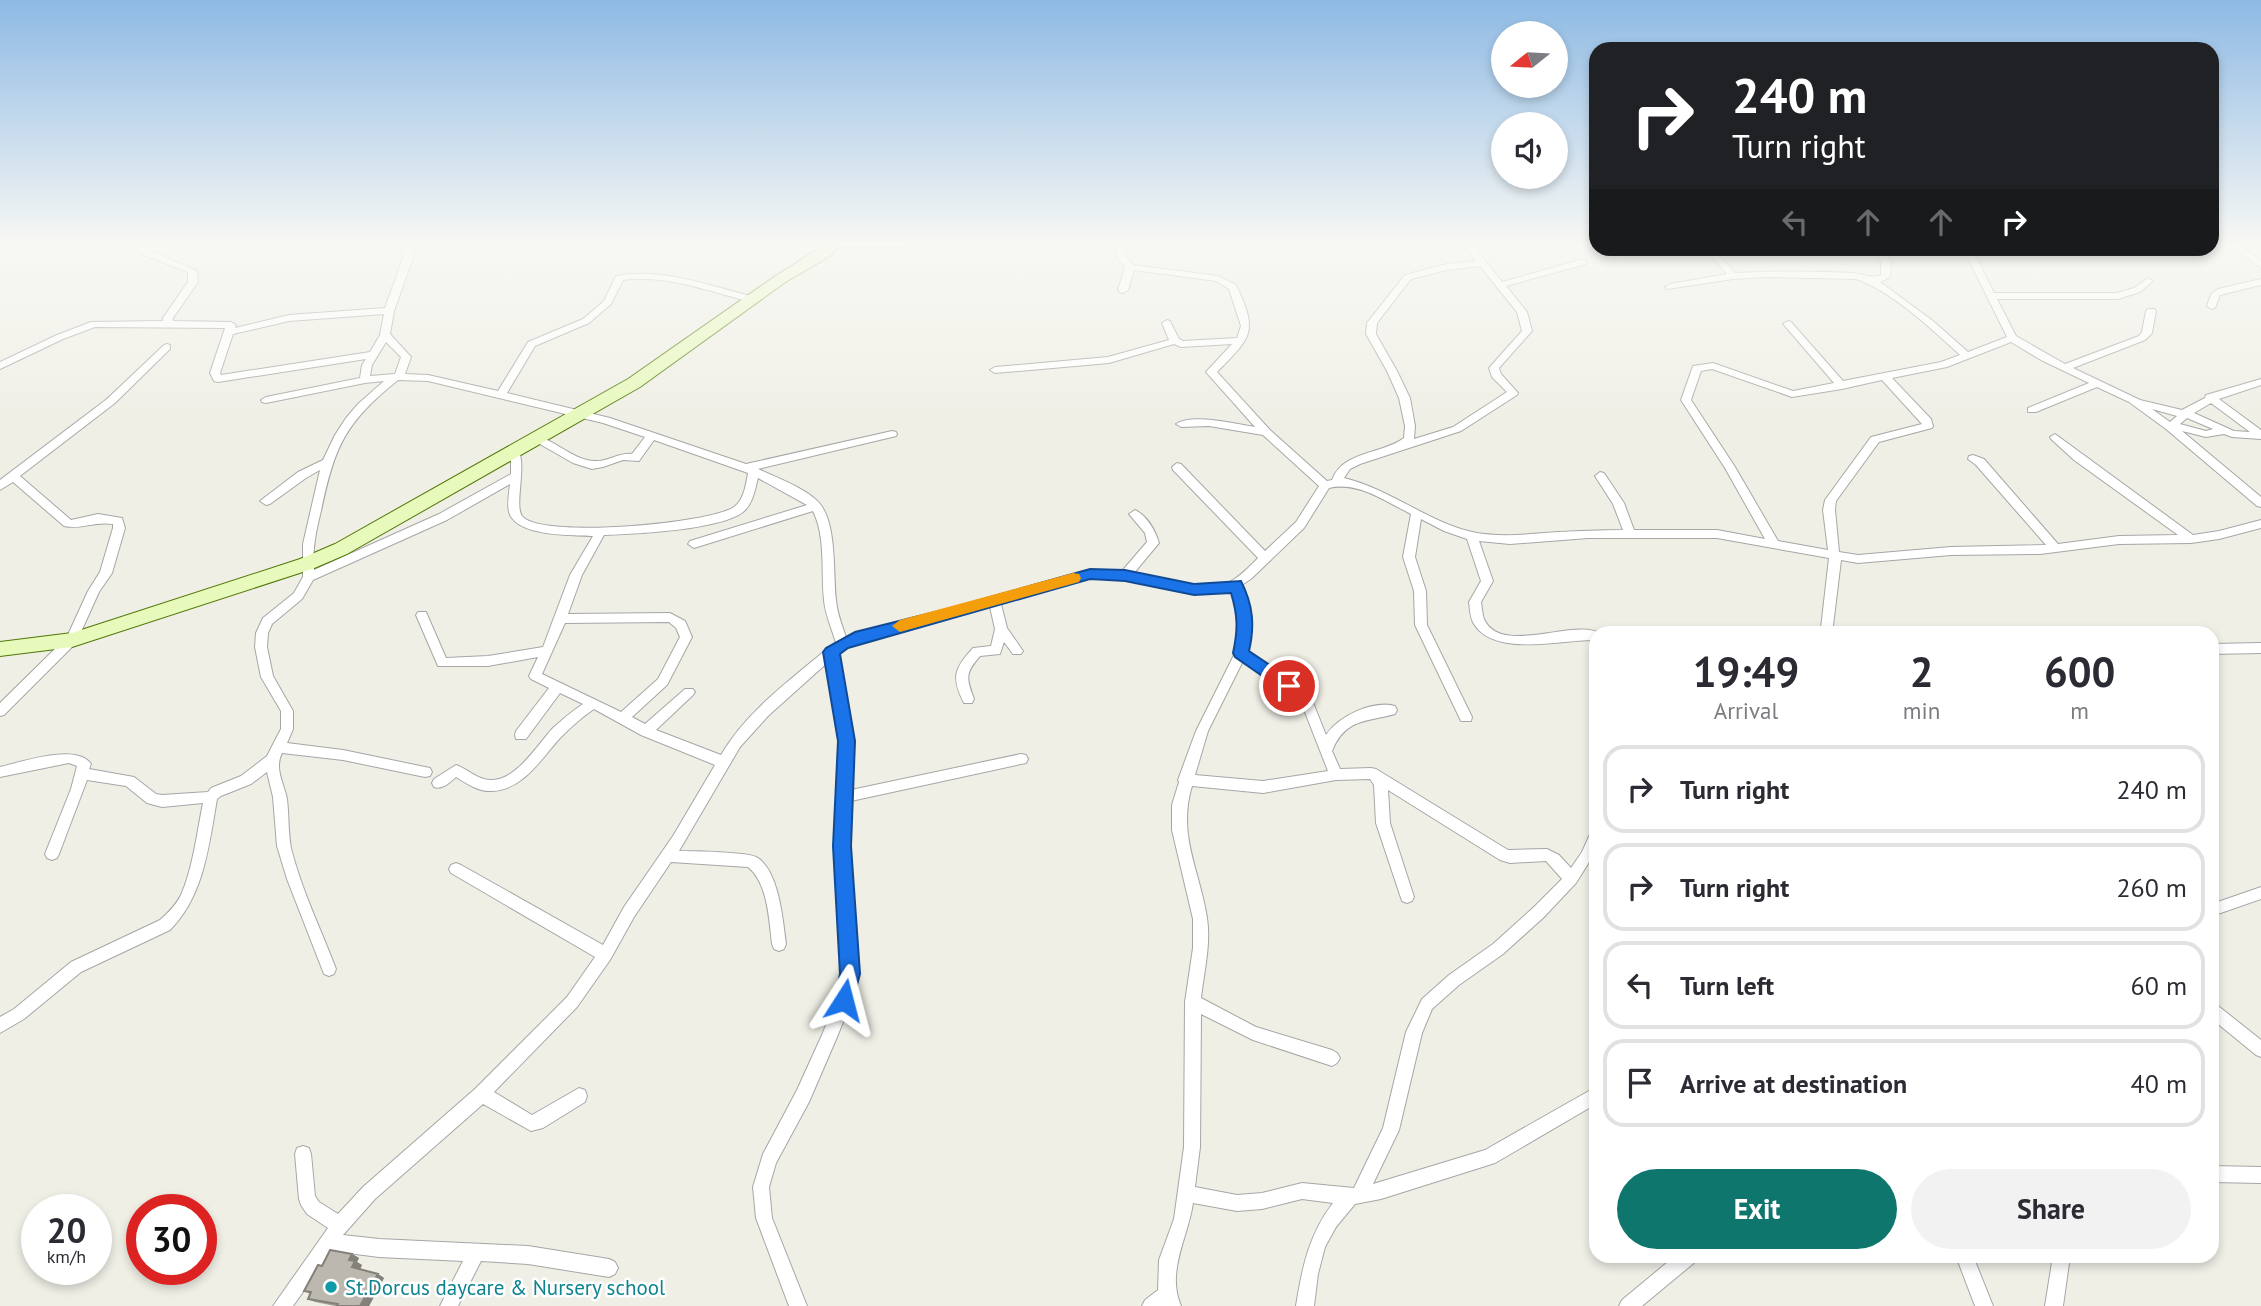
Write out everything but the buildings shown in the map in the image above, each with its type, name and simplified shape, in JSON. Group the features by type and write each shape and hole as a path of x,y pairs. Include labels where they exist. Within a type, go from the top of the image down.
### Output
{"street":[{"path":"168,324 168,318 177,305"},
{"path":"365,380 372,355 385,335 391,305"},
{"path":"501,395 531,344 586,321 605,305"},
{"path":"307,570 581,413 678,354 743,305"},
{"path":"1239,305 1246,326 1241,341 1212,372 1266,432 1331,483 1363,486 1472,536 1510,540 1561,535 1717,534 1773,542 1835,556 1868,559 2119,540 2190,539 2261,524"},
{"path":"1386,305 1372,323 1371,334 1386,360 1410,417 1409,439 1403,446"},
{"path":"282,1306 369,1193 482,1094 572,1002 668,856 735,743 755,719 837,648 855,638 1090,574 1125,575 1194,589 1228,588 1236,585 1300,524 1347,465 1457,429 1513,394 1493,372 1527,331 1522,312 1517,305"},
{"path":"1905,305 1967,356"},
{"path":"1995,305 2012,338 2064,368 2133,400 2170,426 2261,503"},
{"path":"230,332 289,318 389,312"},
{"path":"2064,368 2142,338 2147,333 2151,312"},
{"path":"1167,323 1175,341 1183,345 1241,341"},
{"path":"0,366 94,324 231,326 215,373 218,379 372,355"},
{"path":"1788,324 1842,386"},
{"path":"329,969 284,846 280,797 274,779 275,753 289,719 267,677 261,647 262,634 267,621 298,596 307,570 325,463 345,425 364,404 397,377 406,357 385,335"},
{"path":"1773,542 1730,467 1686,400 1697,368 1713,366 1787,394 1842,386 1943,365 2012,338"},
{"path":"995,370 1109,360 1175,341"},
{"path":"0,486 111,401 167,347"},
{"path":"1827,626 1835,556 1829,510 1831,500 1871,443 1882,436 1928,426 1927,421 1885,377"},
{"path":"266,400 365,380 428,378 581,413 652,435 749,469 805,497 816,506 822,518 826,542 830,604 846,732 842,846 850,974 844,1000 829,1037 803,1096 769,1160 761,1187 764,1218 798,1306"},
{"path":"2170,426 2184,413 2210,397 2261,382"},
{"path":"2032,411 2098,383"},
{"path":"2210,397 2261,435"},
{"path":"2133,400 2184,413 2241,436 2261,435"},
{"path":"1181,425 1209,423 1266,432"},
{"path":"2170,426 2206,434 2224,431"},
{"path":"749,469 892,434"},
{"path":"536,439 548,443 577,462 599,466 621,456 635,458 652,435"},
{"path":"2055,437 2190,539"},
{"path":"514,450 517,456 517,475 514,512 518,519 527,524 556,530 600,533 729,515 744,503 749,469"},
{"path":"1973,459 1980,462 2054,547"},
{"path":"266,501 302,475 325,463"},
{"path":"1177,467 1265,558"},
{"path":"0,649 72,640 307,570 443,517 517,475"},
{"path":"0,711 72,640 94,591 106,573 118,527 118,521 98,518 75,524 68,523 13,476"},
{"path":"1600,476 1618,503 1630,535"},
{"path":"694,544 816,506"},
{"path":"1417,512 1409,557 1420,590 1423,634 1466,717"},
{"path":"1125,575 1153,543 1150,532 1135,514"},
{"path":"600,533 572,584 548,651 534,676 594,703 646,731 723,762"},
{"path":"1472,536 1487,581 1475,602 1479,622 1486,632 1516,640 1589,635"},
{"path":"1151,1306 1170,1300 1168,1260 1182,1219 1192,1147 1193,1002 1200,919 1179,830 1179,805 1202,731 1241,653 1246,627 1245,613 1236,585"},
{"path":"994,601 1001,629 1017,651"},
{"path":"422,615 442,663 478,662 548,651"},
{"path":"561,619 670,617 679,621 684,628 686,637 663,682 622,718"},
{"path":"968,699 959,677 961,671 977,652 996,651 1001,629"},
{"path":"2219,649 2261,648"},
{"path":"1241,653 1306,699 1336,775"},
{"path":"521,735 556,687"},
{"path":"646,731 689,692"},
{"path":"439,783 456,770 468,780 486,786 501,785 523,772 567,722 594,703"},
{"path":"1325,751 1332,734 1346,722 1364,714 1391,710"},
{"path":"0,1026 19,1014 76,967 165,925 187,897 201,849 211,797 216,792 246,780 275,753 343,755 425,772"},
{"path":"0,772 69,758 84,764 84,774 52,855"},
{"path":"843,796 1021,759"},
{"path":"1185,780 1263,787 1361,772 1377,776 1505,856 1514,859 1543,854 1550,856 1571,879"},
{"path":"84,774 129,781 152,799 162,801 211,797"},
{"path":"1377,776 1381,785 1383,823 1407,897"},
{"path":"1304,1306 1308,1277 1323,1229 1334,1214 1355,1196 1391,1130 1414,1032 1427,1004 1454,980 1497,949 1571,879 1589,852"},
{"path":"668,856 751,861 757,864 764,875 779,944"},
{"path":"456,869 605,955"},
{"path":"2219,908 2261,894"},
{"path":"1193,1002 1253,1033 1332,1058"},
{"path":"2219,1016 2261,1050"},
{"path":"482,1094 531,1123 579,1096"},
{"path":"1187,1194 1237,1203 1262,1201 1303,1191 1355,1196 1429,1178 1489,1157 1589,1099"},
{"path":"303,1154 307,1199 313,1208 341,1226"},
{"path":"2219,1174 2261,1174"},
{"path":"329,1242 379,1248 528,1255 609,1268"},
{"path":"449,1306 475,1253"},
{"path":"1628,1306 1680,1263"},
{"path":"1967,1263 1984,1306"},
{"path":"2054,1306 2061,1263"}],"slow traffic":[{"path":"900,626 955,613 1073,578"}],"place":[{"name":"St.Dorcus daycare & Nursery school","path":"331,1287"}],"route":[{"path":"844,1000 850,974 842,846 847,741 831,652 842,644 855,638 955,613 1090,574 1125,575 1194,589 1228,588 1236,585 1245,613 1246,627 1241,653 1289,686"}]}
